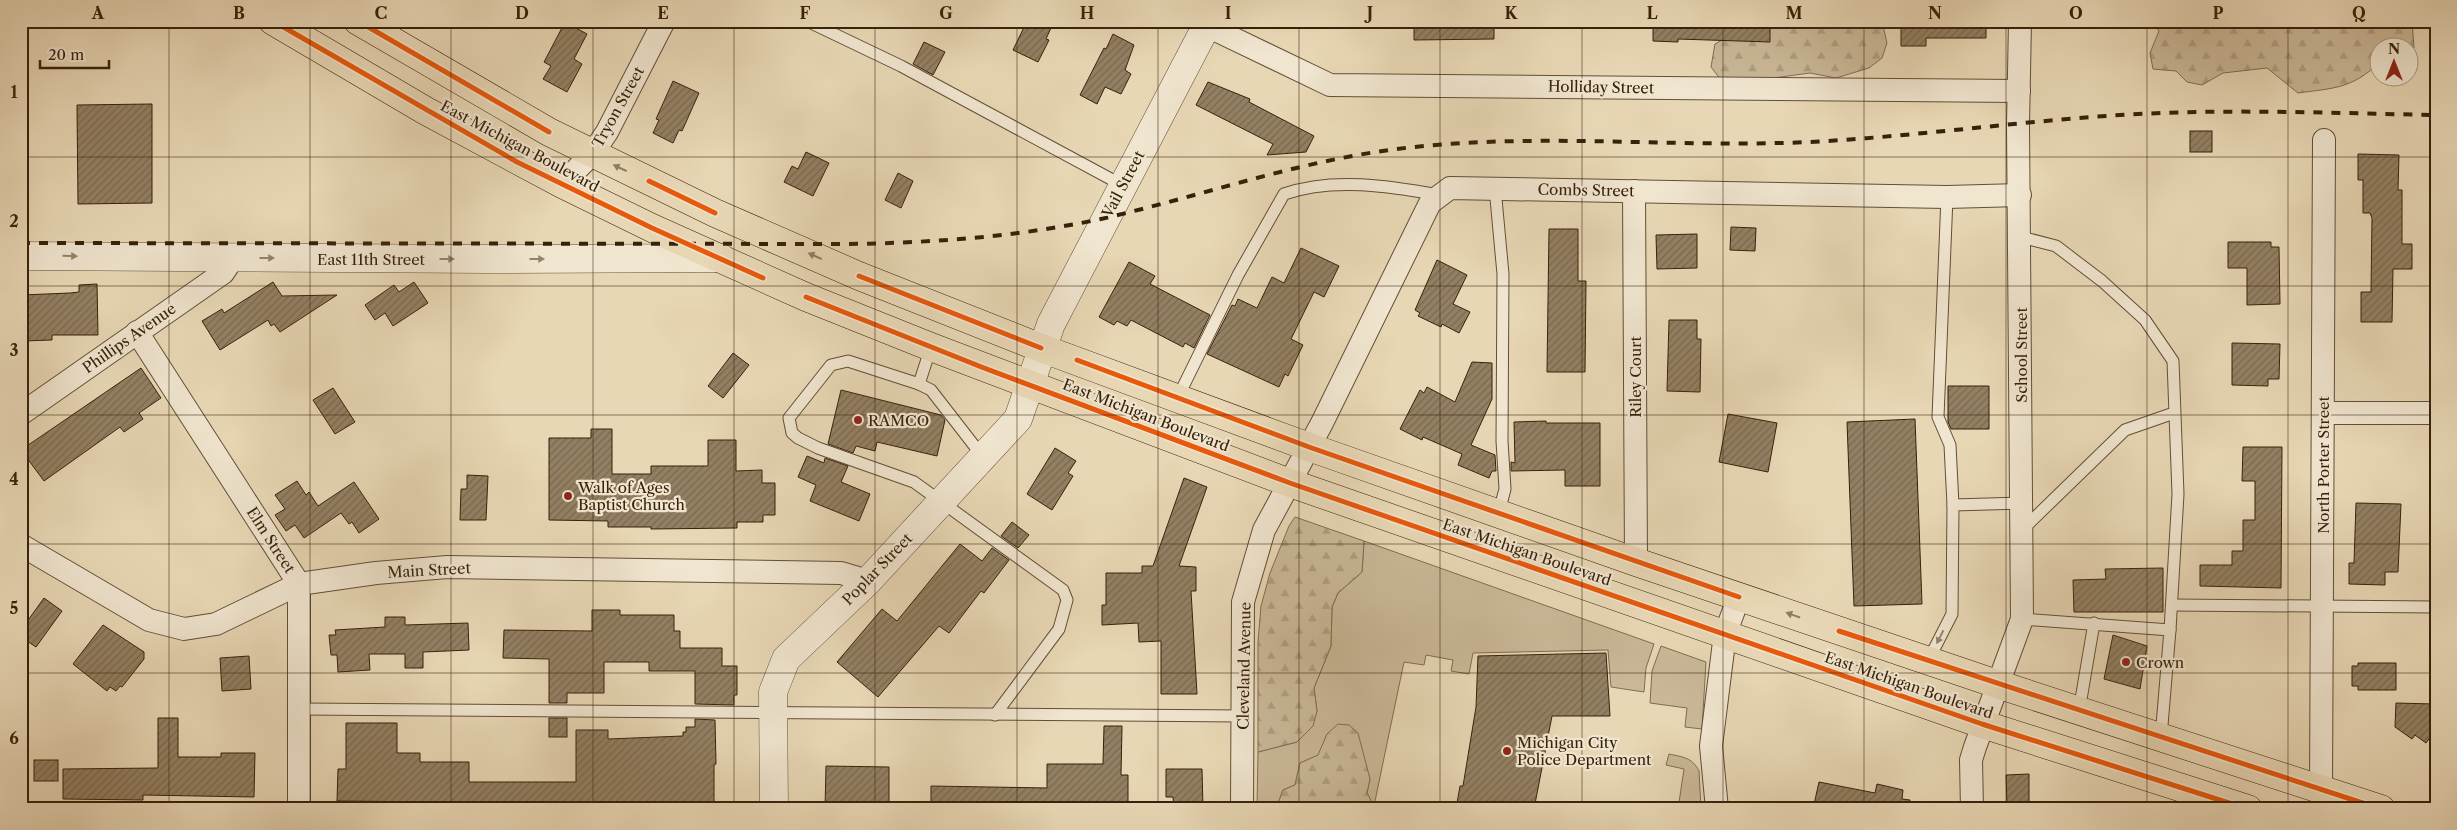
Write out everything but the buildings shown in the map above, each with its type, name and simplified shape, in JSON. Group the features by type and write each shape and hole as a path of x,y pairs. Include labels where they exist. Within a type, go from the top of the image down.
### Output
{"main road":[{"name":"East Michigan Boulevard","path":"272,21 426,111 562,184 806,297 930,347 1290,483 1982,724 2248,809"},
{"name":"East Michigan Boulevard","path":"358,21 592,154 715,214 859,276 1041,348 1178,396 1309,447 1499,512 1636,562 2078,711 2381,809"}],"street":[{"name":"Tryon Street","path":"562,184 592,154 607,132 664,21"},
{"name":"School Street","path":"1972,809 1971,760 1982,724 2022,619 2020,21"},
{"name":"Vail Street","path":"1041,348 1204,23"},
{"name":"Holliday Street","path":"1204,23 1330,85 2019,91"},
{"name":"North Porter Street","path":"2321,789 2324,140"},
{"name":"Combs Street","path":"1440,195 1450,188 1495,188 1947,197 2020,195"},
{"name":"Riley Court","path":"1634,191 1636,562"},
{"path":"1309,447 1430,203 1440,195"},
{"name":"East 11th Street","path":"21,256 721,258"},
{"name":"Phillips Avenue","path":"22,412 222,273 232,258"},
{"name":"Elm Street","path":"137,332 299,584 299,809"},
{"name":"Poplar Street","path":"774,809 773,692 786,659 868,581 1018,419 1031,384 1041,348"},
{"path":"2324,412 2436,412"},
{"name":"Cleveland Avenue","path":"1242,809 1243,602 1264,530 1309,447"},
{"name":"Main Street","path":"21,545 149,620 184,629 216,624 299,584 376,573 447,567 841,574 868,581"},
{"path":"1717,809 1711,746 1725,634 1739,597"}],"lane":[{"path":"807,21 901,66 1122,185"},
{"path":"1178,396 1238,274 1284,194 1321,186 1353,184 1440,195"},
{"path":"1495,188 1503,274 1502,432 1505,489 1499,512"},
{"path":"1928,661 1952,614 1950,445 1938,417 1947,197"},
{"path":"2020,237 2056,246 2102,281 2145,320 2173,362 2178,494 2172,605 2161,737"},
{"path":"918,384 930,347"},
{"path":"983,457 931,390 918,384 848,362 831,365 789,418 789,426 792,433 798,438 818,448 914,482 1063,590 1067,600 1059,629 995,714"},
{"path":"2022,530 2125,430 2174,413"},
{"path":"1952,505 2022,503"},
{"path":"2172,605 2436,607"},
{"path":"2022,619 2170,630"},
{"path":"2078,711 2094,623"},
{"path":"299,709 1242,716"}],"green space":[{"path":"1775,21 1882,21 1887,43 1882,58 1869,68 1836,78 1810,73 1737,83 1721,80 1711,67 1715,44 1729,36 1775,25"},
{"path":"2151,21 2412,21 2413,38 2370,38 2369,72 2342,86 2298,93 2267,68 2223,73 2202,85 2187,82 2176,71 2153,69 2150,53 2159,31"},
{"path":"1295,517 1364,541 1362,572 1338,593 1332,607 1331,646 1314,688 1317,711 1313,726 1297,742 1258,752 1258,642 1261,606 1270,573 1289,526"},
{"path":"1364,541 1654,644 1646,668 1644,692 1611,687 1608,650 1473,653 1469,674 1451,671 1453,660 1426,655 1424,665 1404,662 1374,806 1367,793 1370,779 1327,734 1319,755 1300,763 1295,785 1283,790 1276,809 1257,809 1258,752 1297,742 1317,711 1314,688 1331,646 1332,607 1338,593 1362,572"},
{"path":"1661,646 1706,662 1702,729 1685,727 1687,708 1650,703 1652,671"},
{"path":"1338,724 1349,725 1358,733 1370,779 1367,793 1374,806 1373,809 1276,809 1283,790 1295,785 1300,763 1318,755 1327,734"},
{"path":"1669,754 1690,760 1699,771 1701,809 1678,809 1684,769 1666,765"}],"railway":[{"path":"21,243 845,244 909,242 1005,235 1101,219 1295,168 1374,152 1414,147 1513,141 1809,142 1883,137 2069,119 2188,112 2436,115"}],"cycle path":[{"path":"273,21 517,162 652,228 763,278"},
{"path":"358,21 549,132"},
{"path":"649,181 715,213"},
{"path":"859,276 1041,348"},
{"path":"806,297 984,368 1290,483 1982,724 2248,809"},
{"path":"1077,360 1309,447 1739,597"},
{"path":"1839,631 2381,809"}],"place":[{"name":"RAMCO","path":"858,420"},
{"name":"Walk of Ages Baptist Church","path":"568,496"},
{"name":"Crown","path":"2126,662"},
{"name":"Michigan City Police Department","path":"1507,751"}]}
